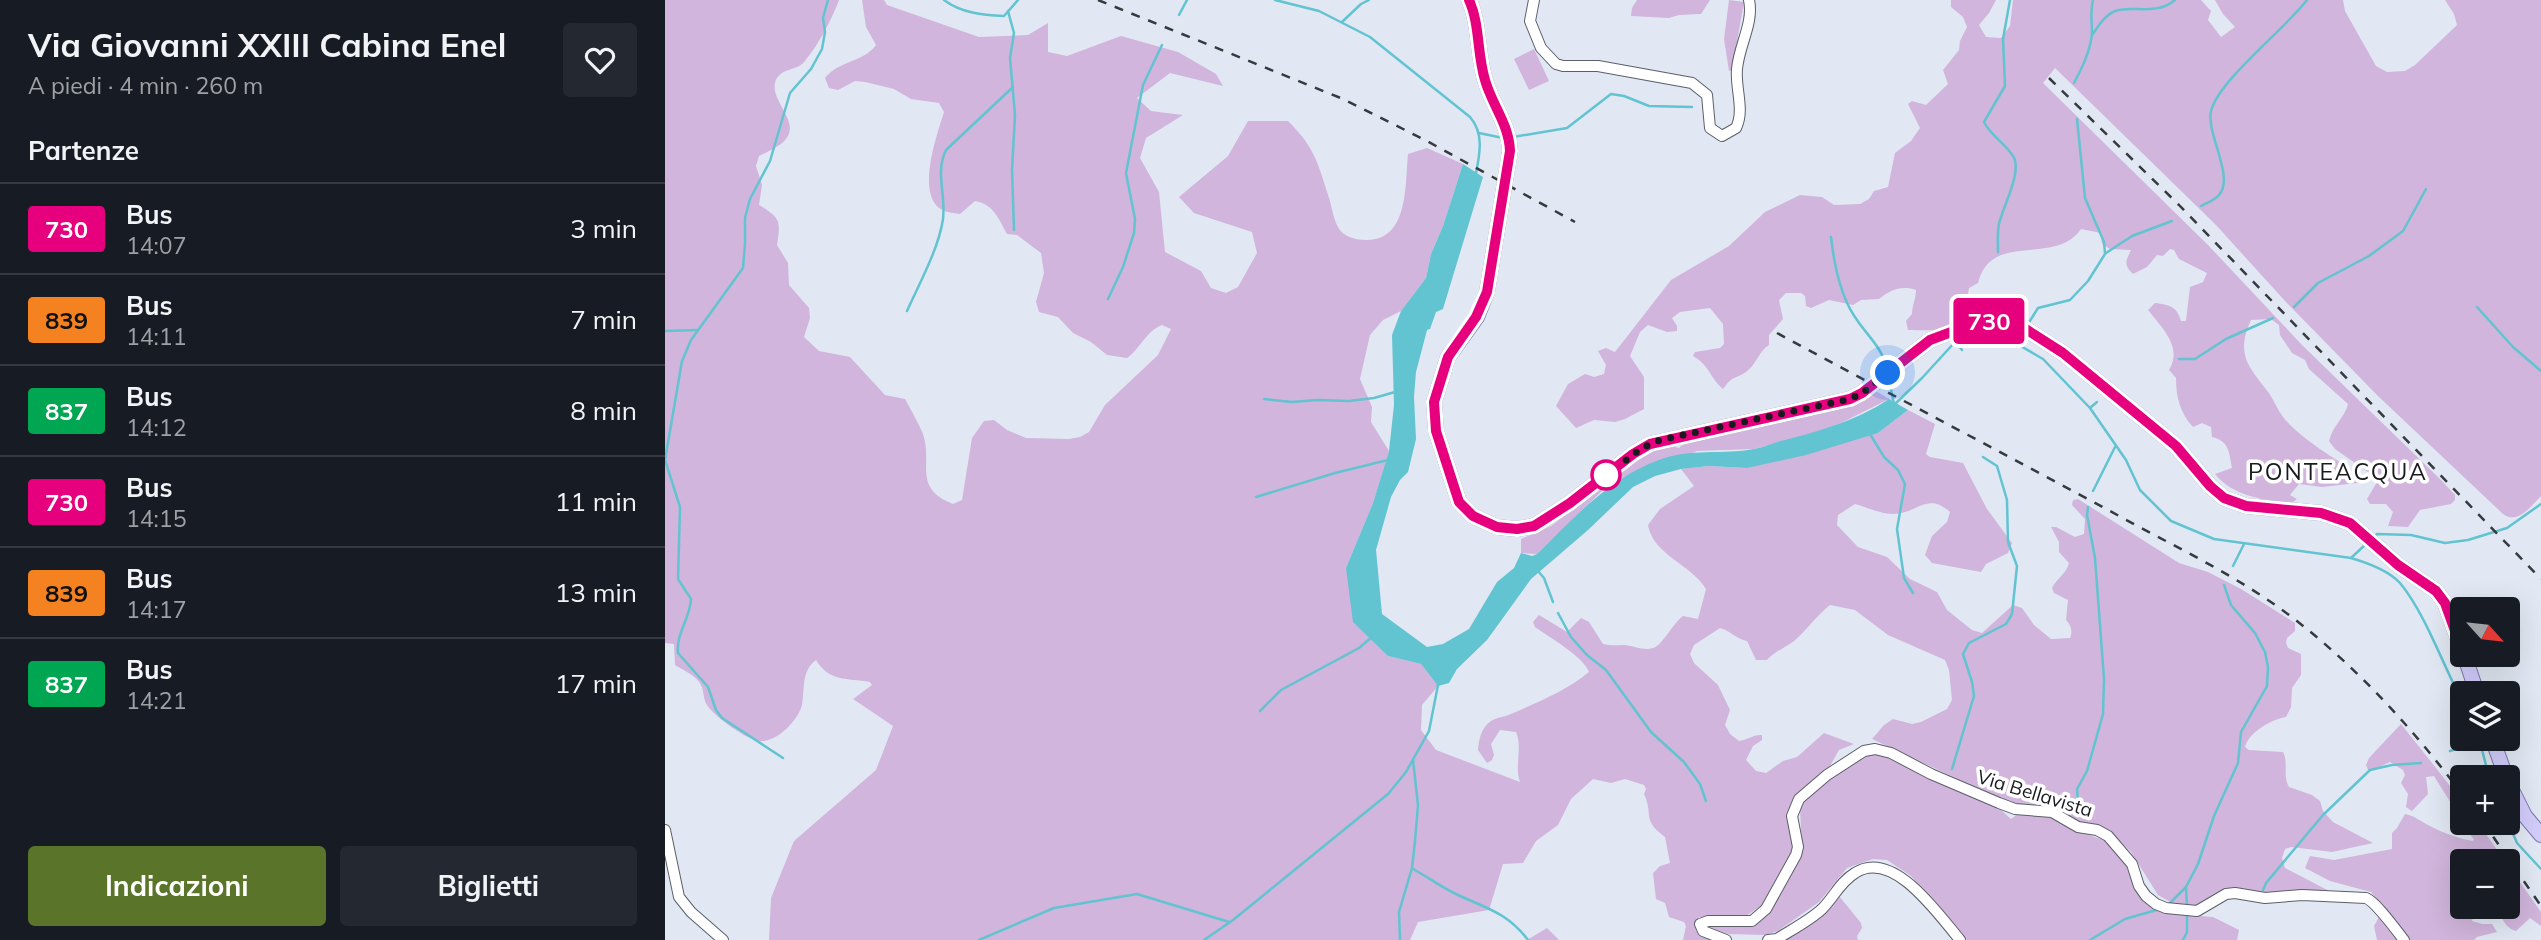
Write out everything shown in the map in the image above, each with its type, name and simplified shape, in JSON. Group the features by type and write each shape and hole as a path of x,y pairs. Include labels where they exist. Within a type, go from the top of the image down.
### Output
{"main road":[{"path":"1469,0 1485,83 1509,138 1507,174 1487,292 1476,317 1448,357 1434,402 1436,431 1459,502 1482,522 1517,529 1534,526 1650,444 1850,399 1862,393 1930,340 1978,322 1995,320 2013,323 2036,334 2063,353 2176,446 2210,486 2224,498 2246,506 2321,513 2346,520 2440,596 2450,620"},
{"path":"2520,806 2541,835"}],"street":[{"path":"1534,0 1530,21 1541,48 1556,64 1598,66 1692,83 1707,95 1710,128 1722,136 1736,128 1740,116 1736,74 1739,49 1749,21 1749,0"},
{"name":"Via Bellavista","path":"1726,940 1703,931 1700,924 1707,921 1752,921 1766,909 1796,855 1797,839 1792,816 1799,799 1836,769 1864,751 1875,749 1891,753 1941,779 2015,809 2052,812 2078,827 2097,830 2108,836 2132,864 2139,886 2146,896 2166,908 2197,911 2226,894 2235,893 2265,898 2302,895 2367,898 2373,901 2404,940"},
{"path":"665,830 679,897 691,912 723,940"},
{"path":"1768,940 1777,939 1822,908 1837,888 1852,875 1872,866 1887,869 1906,881 1960,940"}],"shaded area":[{"path":"665,0 839,0 824,32 809,55 801,65 780,74 775,83 777,97 790,125 786,139 781,144 759,156 756,166 762,185 759,205 777,220 777,245 788,263 789,285 809,308 810,318 804,337 819,351 850,357 885,395 905,399 923,434 928,482 940,498 953,504 962,500 972,438 984,421 994,420 1007,430 1026,438 1080,437 1089,432 1105,405 1158,355 1171,329 1162,325 1156,328 1127,358 1107,355 1091,342 1073,333 1058,317 1039,312 1036,302 1044,273 1041,253 1017,235 1007,234 987,205 975,201 960,214 939,208 933,200 929,176 944,112 939,103 911,99 894,89 865,82 855,81 838,90 829,88 825,78 830,72 865,55 876,45 866,27 862,0 884,0 887,5 979,37 1028,35 1048,23 1048,52 1067,56 1121,36 1178,52 1216,74 1223,86 1170,73 1137,98 1151,111 1183,115 1146,138 1140,158 1159,192 1165,252 1201,271 1211,288 1226,293 1238,287 1257,253 1252,232 1194,213 1179,197 1228,156 1248,121 1288,121 1305,140 1315,158 1338,227 1346,236 1358,239 1380,238 1390,231 1397,221 1405,195 1408,154 1427,148 1463,164 1431,254 1426,278 1401,311 1383,320 1370,335 1360,379 1372,407 1371,422 1389,451 1373,503 1346,568 1388,656 1421,664 1438,686 1422,705 1421,730 1436,750 1520,782 1516,732 1500,730 1491,744 1494,755 1487,763 1478,750 1485,727 1493,720 1561,690 1589,672 1573,654 1535,627 1533,622 1539,615 1567,632 1581,618 1589,622 1603,644 1646,649 1660,643 1683,616 1698,619 1706,589 1657,544 1648,525 1660,509 1694,486 1681,469 1709,466 1747,468 1878,433 1908,410 1935,424 1926,454 1963,463 1987,509 2012,543 2008,553 1986,564 1981,572 1932,563 1925,555 1932,536 1947,522 1950,512 1935,503 1893,514 1855,504 1838,515 1837,525 1858,547 1887,557 1910,579 1937,592 1947,610 1972,630 1982,633 2013,605 2022,608 2034,625 2051,639 2070,638 2071,628 2066,620 2068,600 2054,593 2052,588 2069,563 2059,552 2059,542 2051,527 2075,537 2084,534 2085,519 2072,505 2073,500 2078,499 2179,563 2208,572 2241,589 2295,623 2295,631 2287,638 2286,643 2288,648 2301,654 2301,675 2292,688 2291,707 2286,717 2262,727 2251,736 2245,747 2249,750 2283,752 2289,787 2312,795 2320,801 2323,811 2333,822 2373,843 2332,852 2291,847 2285,849 2282,858 2285,868 2337,895 2245,890 2196,906 2181,908 2158,895 2131,852 2108,830 2078,822 2048,806 2026,807 2007,802 1872,739 1893,719 1912,724 1947,709 1952,700 1949,670 1945,660 1888,635 1855,610 1830,605 1794,641 1767,660 1756,660 1747,641 1720,628 1694,645 1690,654 1694,663 1718,685 1730,710 1725,725 1730,734 1739,741 1762,735 1762,740 1753,746 1746,760 1756,771 1766,773 1783,761 1797,757 1824,733 1854,744 1839,750 1830,766 1792,801 1789,820 1794,853 1765,903 1746,916 1699,917 1696,921 1696,931 1712,940 1683,940 1686,926 1684,922 1669,917 1665,903 1656,899 1653,873 1660,866 1670,863 1665,837 1650,821 1644,785 1625,779 1611,783 1593,779 1571,799 1558,825 1536,841 1523,863 1503,864 1489,910 1418,922 1410,940 769,940 771,898 794,841 876,770 893,726 853,699 872,685 870,682 833,676 816,660 806,675 800,711 790,725 769,740 749,738 711,709 706,703 699,682 675,665 674,644 665,643"},
{"path":"1637,0 1710,0 1701,14 1669,18 1631,16"},
{"path":"1729,0 1744,2 1732,70 1729,71 1724,39"},
{"path":"1951,0 1996,0 1979,25 1986,37 2001,38 2010,26 2013,0 2201,0 2211,11 2208,20 2221,37 2235,27 2215,0 2343,0 2345,11 2376,66 2387,72 2405,71 2415,65 2457,25 2445,0 2541,0 2541,496 2519,516 2509,517 2503,514 2378,396 2285,301 2216,225 2055,68 2043,83 2208,245 2302,345 2441,480 2455,495 2451,504 2420,510 2408,527 2388,526 2393,512 2386,504 2370,504 2367,499 2377,482 2375,477 2335,449 2329,441 2348,404 2309,369 2305,360 2292,353 2280,335 2279,325 2271,319 2251,320 2244,343 2244,352 2250,368 2291,426 2311,443 2366,479 2366,482 2322,487 2299,484 2290,495 2297,499 2290,504 2249,496 2231,488 2215,474 2232,468 2227,448 2222,441 2212,437 2211,427 2202,423 2193,427 2185,416 2178,398 2176,378 2169,370 2173,362 2172,346 2148,310 2155,303 2168,306 2175,309 2181,321 2186,321 2190,287 2203,282 2207,273 2179,259 2174,250 2170,249 2163,256 2157,255 2147,267 2133,274 2126,262 2131,250 2110,249 2102,244 2101,233 2081,229 2070,240 2056,246 2009,253 1996,258 1985,267 1978,283 1969,288 1957,321 1943,329 1908,330 1906,321 1912,314 1916,290 1896,289 1879,299 1861,300 1853,305 1829,300 1811,308 1806,306 1805,296 1801,293 1786,293 1779,300 1783,319 1769,335 1769,345 1749,369 1732,379 1723,389 1693,356 1695,352 1720,348 1724,344 1723,324 1710,308 1680,312 1672,318 1677,331 1667,332 1648,325 1640,332 1630,356 1644,377 1644,409 1615,422 1594,420 1576,428 1556,406 1568,384 1585,374 1594,377 1604,374 1606,365 1598,351 1606,348 1615,352 1671,280 1729,246 1765,212 1800,195 1822,197 1834,205 1860,204 1869,199 1874,191 1888,187 1895,153 1911,141 1920,128 1908,104 1912,101 1926,105 1948,84 1943,70 1959,50 1967,27 1963,17 1951,7"},
{"path":"1534,49 1549,81 1529,90 1514,59"},
{"path":"1876,391 1889,399 1839,424 1806,436 1754,449 1697,451 1603,490 1537,554 1521,553 1521,539 1551,526 1651,451 1669,445 1679,448 1688,440"},
{"path":"2401,724 2450,786 2450,802 2434,776 2426,777 2428,794 2412,811 2406,807 2408,794 2401,783 2405,775 2403,770 2390,762 2369,772 2366,765 2369,758"},
{"path":"1871,754 1886,756 2000,809 2011,819 2019,813 2052,817 2078,831 2109,842 2128,864 2136,889 2149,905 2178,914 2213,917 2239,930 2237,940 1967,940 1911,876 1887,860 1873,859 1847,868 1819,902 1778,931 1765,935 1728,934 1706,927 1706,923 1760,916 1802,847 1800,809 1807,795"},
{"path":"2405,814 2456,837 2472,841 2474,840 2471,835 2487,835 2496,849 2450,849 2450,919 2472,919 2482,924 2492,924 2497,932 2474,940 2408,940 2371,892 2330,881 2305,868 2310,856 2334,860 2392,849 2392,833"},
{"path":"2520,882 2541,912 2541,926 2530,918 2516,931 2503,919 2520,919"},
{"path":"1839,896 1861,923 1858,940 1781,940 1825,914"},
{"path":"2379,917 2399,940 2377,940 2374,926"},
{"path":"1547,928 1559,940 1527,940"}],"water":[{"path":"1463,164 1483,177 1443,309 1436,312 1430,329 1427,330 1416,372 1416,439 1408,472 1400,480 1391,497 1376,550 1382,614 1427,647 1443,644 1469,629 1497,582 1514,568 1521,553 1532,556 1537,554 1593,500 1641,468 1682,454 1742,451 1762,447 1839,424 1889,399 1908,410 1878,433 1806,455 1747,468 1709,466 1681,469 1655,476 1633,487 1531,579 1487,640 1457,669 1449,683 1438,686 1421,664 1388,656 1353,622 1346,568 1373,503 1389,451 1394,405 1392,335 1401,311 1426,278 1431,254"}],"waterway":[{"path":"783,758 722,718 716,710 708,687 678,653 679,639 691,599 678,579 680,507 665,460 682,361 691,340 743,268 745,218 750,199 770,161 790,93 811,69 822,49 825,32 823,18 828,0"},
{"path":"944,0 965,11 1004,16 1018,0"},
{"path":"1179,15 1187,0"},
{"path":"1275,0 1319,11 1370,37 1470,117 1479,136 1480,151 1476,173"},
{"path":"1342,22 1369,0"},
{"path":"1998,252 1999,224 2016,170 2010,151 1984,122 2005,86 2003,39 2010,0"},
{"path":"2074,83 2091,41 2093,0"},
{"path":"2092,35 2105,18 2115,11 2160,8 2175,0"},
{"path":"2201,206 2217,197 2223,187 2224,178 2211,120 2211,111 2217,99 2239,70 2307,0"},
{"path":"1008,11 1014,33 1010,58 1015,115 1012,170 1014,230"},
{"path":"1108,299 1123,267 1134,233 1135,219 1126,173 1143,85 1162,45"},
{"path":"907,311 941,230 944,210 941,167 946,150 1013,87"},
{"path":"1513,137 1567,128 1611,94 1649,106 1692,107"},
{"path":"2028,324 2038,308 2070,300 2088,281 2105,254 2104,242 2085,198 2077,119"},
{"path":"1479,133 1503,138"},
{"path":"2294,307 2318,283 2369,256 2403,231 2426,189"},
{"path":"2106,253 2132,236 2172,221"},
{"path":"1831,237 1836,269 1846,301 1878,347 1886,366"},
{"path":"2477,307 2513,347 2541,371"},
{"path":"2179,359 2195,359 2226,339 2273,318"},
{"path":"665,331 697,330"},
{"path":"1895,404 1955,342 1993,334 2007,338 2043,359 2090,408 2126,460 2140,490 2171,521 2214,539 2351,558 2390,574 2400,583 2418,609 2452,681"},
{"path":"1955,342 1962,350"},
{"path":"1889,380 1894,404"},
{"path":"1264,399 1292,402 1349,401 1395,392"},
{"path":"2090,408 2097,402"},
{"path":"1870,434 1884,457 1898,470 1905,484 1897,529 1904,578 1913,593"},
{"path":"2093,491 2115,447"},
{"path":"1952,769 1974,696 1963,654 1969,643 2006,624 2012,614 2017,566 2008,542 2007,500 1997,466 1983,457"},
{"path":"1256,497 1388,460"},
{"path":"2374,537 2377,534 2411,535 2445,543 2468,540 2507,528 2541,504"},
{"path":"2078,802 2077,789 2087,771 2103,714 2104,679 2095,558 2088,507"},
{"path":"2233,566 2244,544"},
{"path":"2351,558 2366,544"},
{"path":"1538,571 1544,578 1553,602"},
{"path":"2169,904 2186,887 2198,864 2214,816 2238,763 2241,732 2267,686 2268,667 2265,652 2255,633 2231,605 2224,585"},
{"path":"1558,613 1571,637 1587,655 1606,670 1651,732 1684,762 1700,784 1706,801"},
{"path":"1260,711 1281,690 1359,648 1373,636"},
{"path":"1204,940 1233,920 1388,794 1406,772 1429,731 1438,685"},
{"path":"2482,751 2486,765"},
{"path":"1400,940 1399,912 1412,868 1418,805 1413,760"},
{"path":"2263,890 2323,815 2370,770 2421,763"},
{"path":"2514,835 2517,843 2541,869"},
{"path":"1413,869 1450,891 1504,917 1528,940"},
{"path":"2186,888 2187,906"},
{"path":"979,940 1054,908 1137,894 1229,922"},
{"path":"2090,940 2125,919 2160,909"},
{"path":"2183,940 2187,932 2187,913"}],"railway":[{"path":"1098,0 1343,99 1425,140 1575,222"},
{"path":"2049,78 2179,205 2541,579"},
{"path":"1777,333 2203,561 2272,602 2340,657 2404,723 2450,779"},
{"path":"2492,835 2541,906"}],"bus line":[{"name":"730","path":"1469,0 1485,83 1507,130 1510,151 1487,292 1472,325 1448,357 1436,391 1434,419 1459,502 1482,522 1517,529 1534,526 1650,444 1671,437 1850,399 1862,393 1930,340 1963,326 1995,320 2021,326 2063,353 2176,446 2210,486 2224,498 2246,506 2321,513 2346,520 2398,565 2436,591 2445,603 2450,617"}],"district":[{"name":"PONTEACQUA","path":"2338,472"}],"route":[{"path":"1606,475 1642,448 1660,440 1850,399 1888,373"}]}
